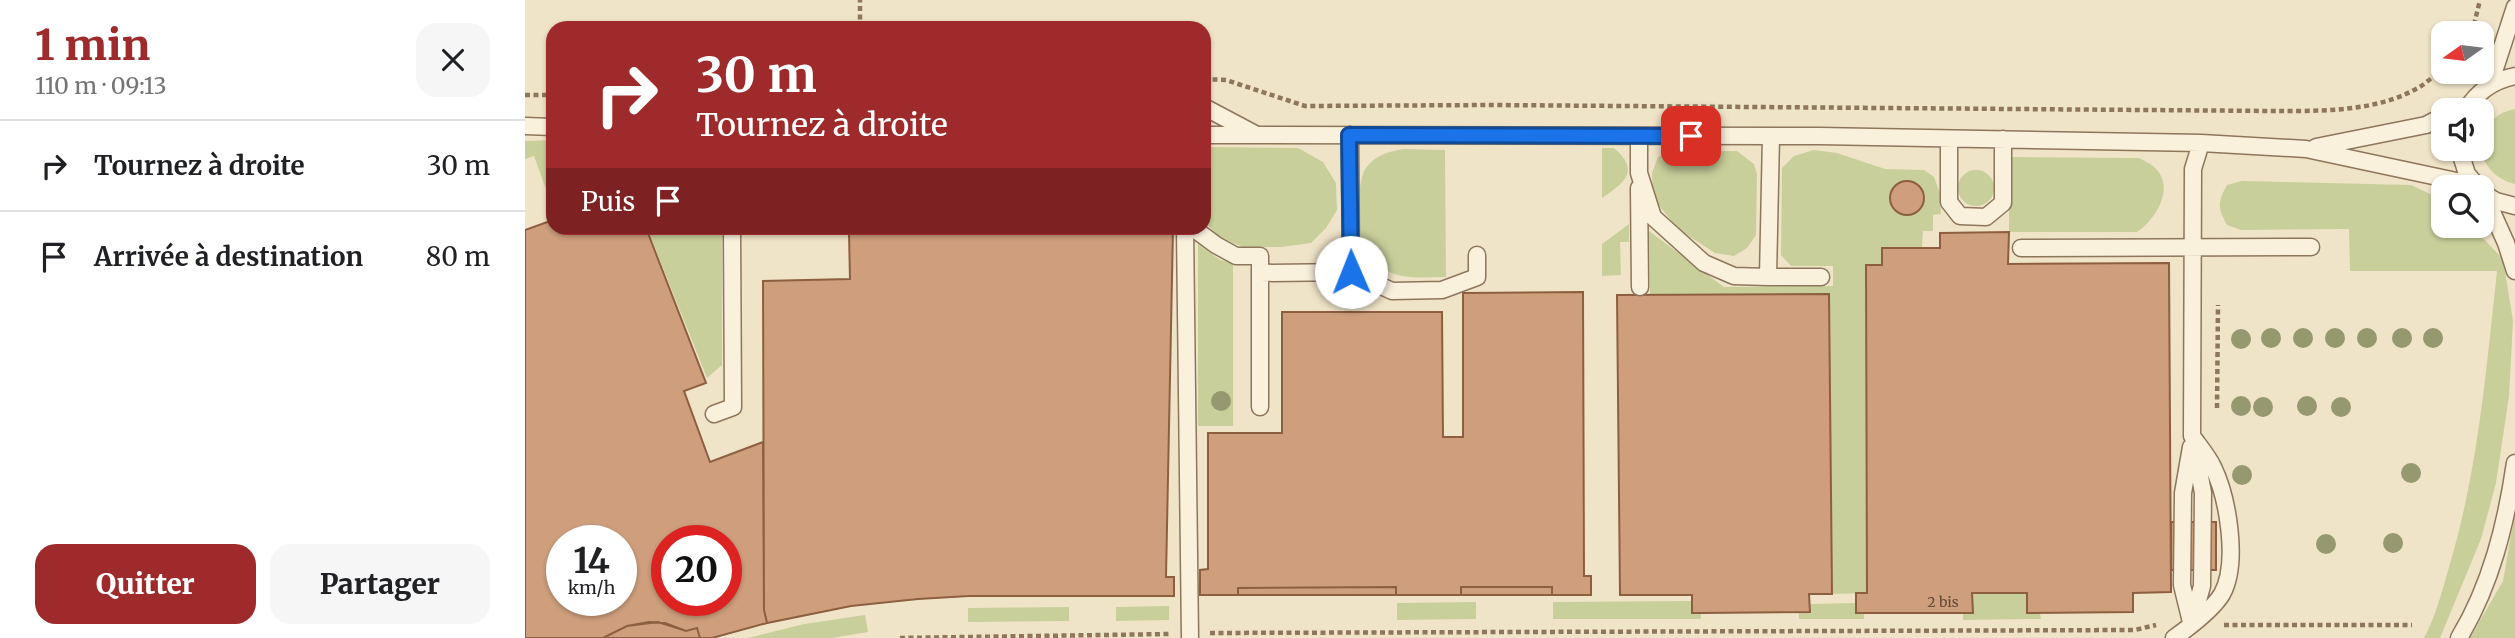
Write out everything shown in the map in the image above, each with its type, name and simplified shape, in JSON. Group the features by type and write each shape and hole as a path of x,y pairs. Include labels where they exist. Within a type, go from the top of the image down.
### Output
{"lane":[{"path":"2494,72 2515,7"},
{"path":"2494,83 2515,76"},
{"path":"2477,98 2490,84"},
{"path":"1211,111 1258,135"},
{"path":"2307,149 2431,122"},
{"path":"525,127 546,127"},
{"path":"1211,135 1771,136 2201,143 2307,149 2431,178"},
{"path":"1349,135 1351,272"},
{"path":"1639,136 1640,287"},
{"path":"1768,276 1771,136"},
{"path":"1949,139 1949,202 1960,216 1986,217 2003,203 2003,139"},
{"path":"2192,625 2193,169 2201,143"},
{"path":"1639,173 1653,217 1704,262 1734,276 1821,276"},
{"path":"2494,200 2515,206"},
{"path":"2494,218 2515,271"},
{"path":"714,414 733,407 732,235"},
{"path":"1185,235 1190,636"},
{"path":"1202,235 1236,256 1260,256 1260,407"},
{"path":"2021,248 2311,247"},
{"path":"1260,273 1351,272 1392,291 1442,290 1477,277 1477,255"},
{"path":"2174,638 2192,625 2221,595 2227,576 2231,541 2226,505 2213,466 2192,436"},
{"path":"2459,638 2488,578 2502,529 2515,463"}],"path":[{"path":"860,0 860,21"},
{"path":"2475,21 2480,0"},
{"path":"1211,79 1226,80 1305,106 2328,111 2396,98 2417,89 2431,78"},
{"path":"525,95 546,95"},
{"path":"900,638 2135,631 2163,623 2412,625"}],"green space":[{"path":"2515,109 2515,184 2500,178 2486,161 2494,161 2494,119"},
{"path":"546,140 546,189 534,156 525,159 525,141"},
{"path":"1211,147 1298,148 1323,162 1336,183 1337,210 1326,228 1311,243 1281,247 1243,247 1217,236 1211,229"},
{"path":"1602,148 1614,148 1627,163 1628,170 1623,182 1602,198"},
{"path":"1404,149 1445,150 1446,277 1394,274 1377,264 1364,248 1359,207 1363,175 1370,163 1379,157"},
{"path":"1814,150 1837,153 1885,169 1924,170 1934,177 1940,193 1941,214 1933,215 1933,231 1923,231 1922,247 1882,248 1882,265 1866,265 1867,593 1832,594 1829,294 1650,295 1649,231 1724,287 1833,286 1833,266 1791,266 1781,255 1782,168 1794,156"},
{"path":"1672,151 1737,151 1754,164 1757,174 1756,235 1747,248 1734,256 1715,253 1678,229 1653,198 1652,173 1658,157"},
{"path":"2009,157 2139,158 2153,166 2160,174 2163,183 2161,202 2151,219 2137,232 2009,232"},
{"path":"1976,170 1989,175 1994,188 1989,201 1976,206 1963,201 1958,188 1963,175"},
{"path":"2242,181 2411,185 2431,194 2431,238 2483,238 2503,259 2513,321 2509,396 2496,483 2481,539 2440,638 2424,638 2441,594 2467,494 2480,421 2497,271 2350,271 2349,229 2241,230 2227,225 2220,210 2220,201 2227,185"},
{"path":"1629,224 1629,242 1620,242 1621,275 1602,276 1602,244"},
{"path":"650,235 722,235 722,365 707,378"},
{"path":"1198,244 1220,260 1233,263 1233,426 1198,426"},
{"path":"2515,512 2515,638 2470,638 2503,581"},
{"path":"1972,593 2027,593 2027,613 2040,613 2041,619 1963,620 1963,613 1972,613"},
{"path":"1692,601 1692,613 1701,613 1701,619 1553,619 1553,602"},
{"path":"1476,602 1476,619 1397,620 1397,603"},
{"path":"1856,603 1856,613 1864,613 1864,619 1799,619 1799,612 1809,612 1810,604"},
{"path":"1169,606 1169,620 1116,621 1116,607"},
{"path":"1069,607 1069,621 968,622 968,608"},
{"path":"865,615 868,632 832,638 748,638 804,624"}],"building":[{"path":"1907,181 1919,186 1924,198 1919,210 1907,215 1895,210 1890,198 1895,186"},
{"path":"546,222 546,235 649,235 706,383 684,391 710,462 763,442 764,610 767,623 712,638 700,638 697,628 686,631 658,622 627,626 603,638 525,638 525,230"},
{"path":"2009,232 2008,264 2169,263 2171,592 2133,593 2133,612 2027,613 2027,593 1972,593 1973,613 1856,613 1856,593 1867,593 1866,265 1882,265 1882,248 1940,248 1940,233"},
{"path":"849,235 1173,235 1166,577 1174,577 1174,596 969,596 918,599 851,606 767,623 764,610 763,281 850,279"},
{"path":"1583,292 1584,576 1591,576 1591,595 1552,595 1552,587 1461,587 1461,595 1396,595 1396,587 1238,588 1238,595 1200,595 1200,570 1208,569 1208,433 1282,433 1282,312 1442,312 1443,437 1463,437 1463,293"},
{"path":"1829,294 1832,594 1809,594 1810,612 1701,613 1692,613 1692,595 1620,595 1617,295"},
{"path":"2171,522 2216,522 2216,570 2171,570"},
{"path":"1396,587 1396,595 1238,595 1238,588"},
{"path":"1461,587 1552,587 1552,595 1461,595"},
{"path":"649,622 665,623 686,631 697,628 700,638 603,638 627,626"}],"route":[{"path":"1351,272 1349,135 1691,136"}]}
